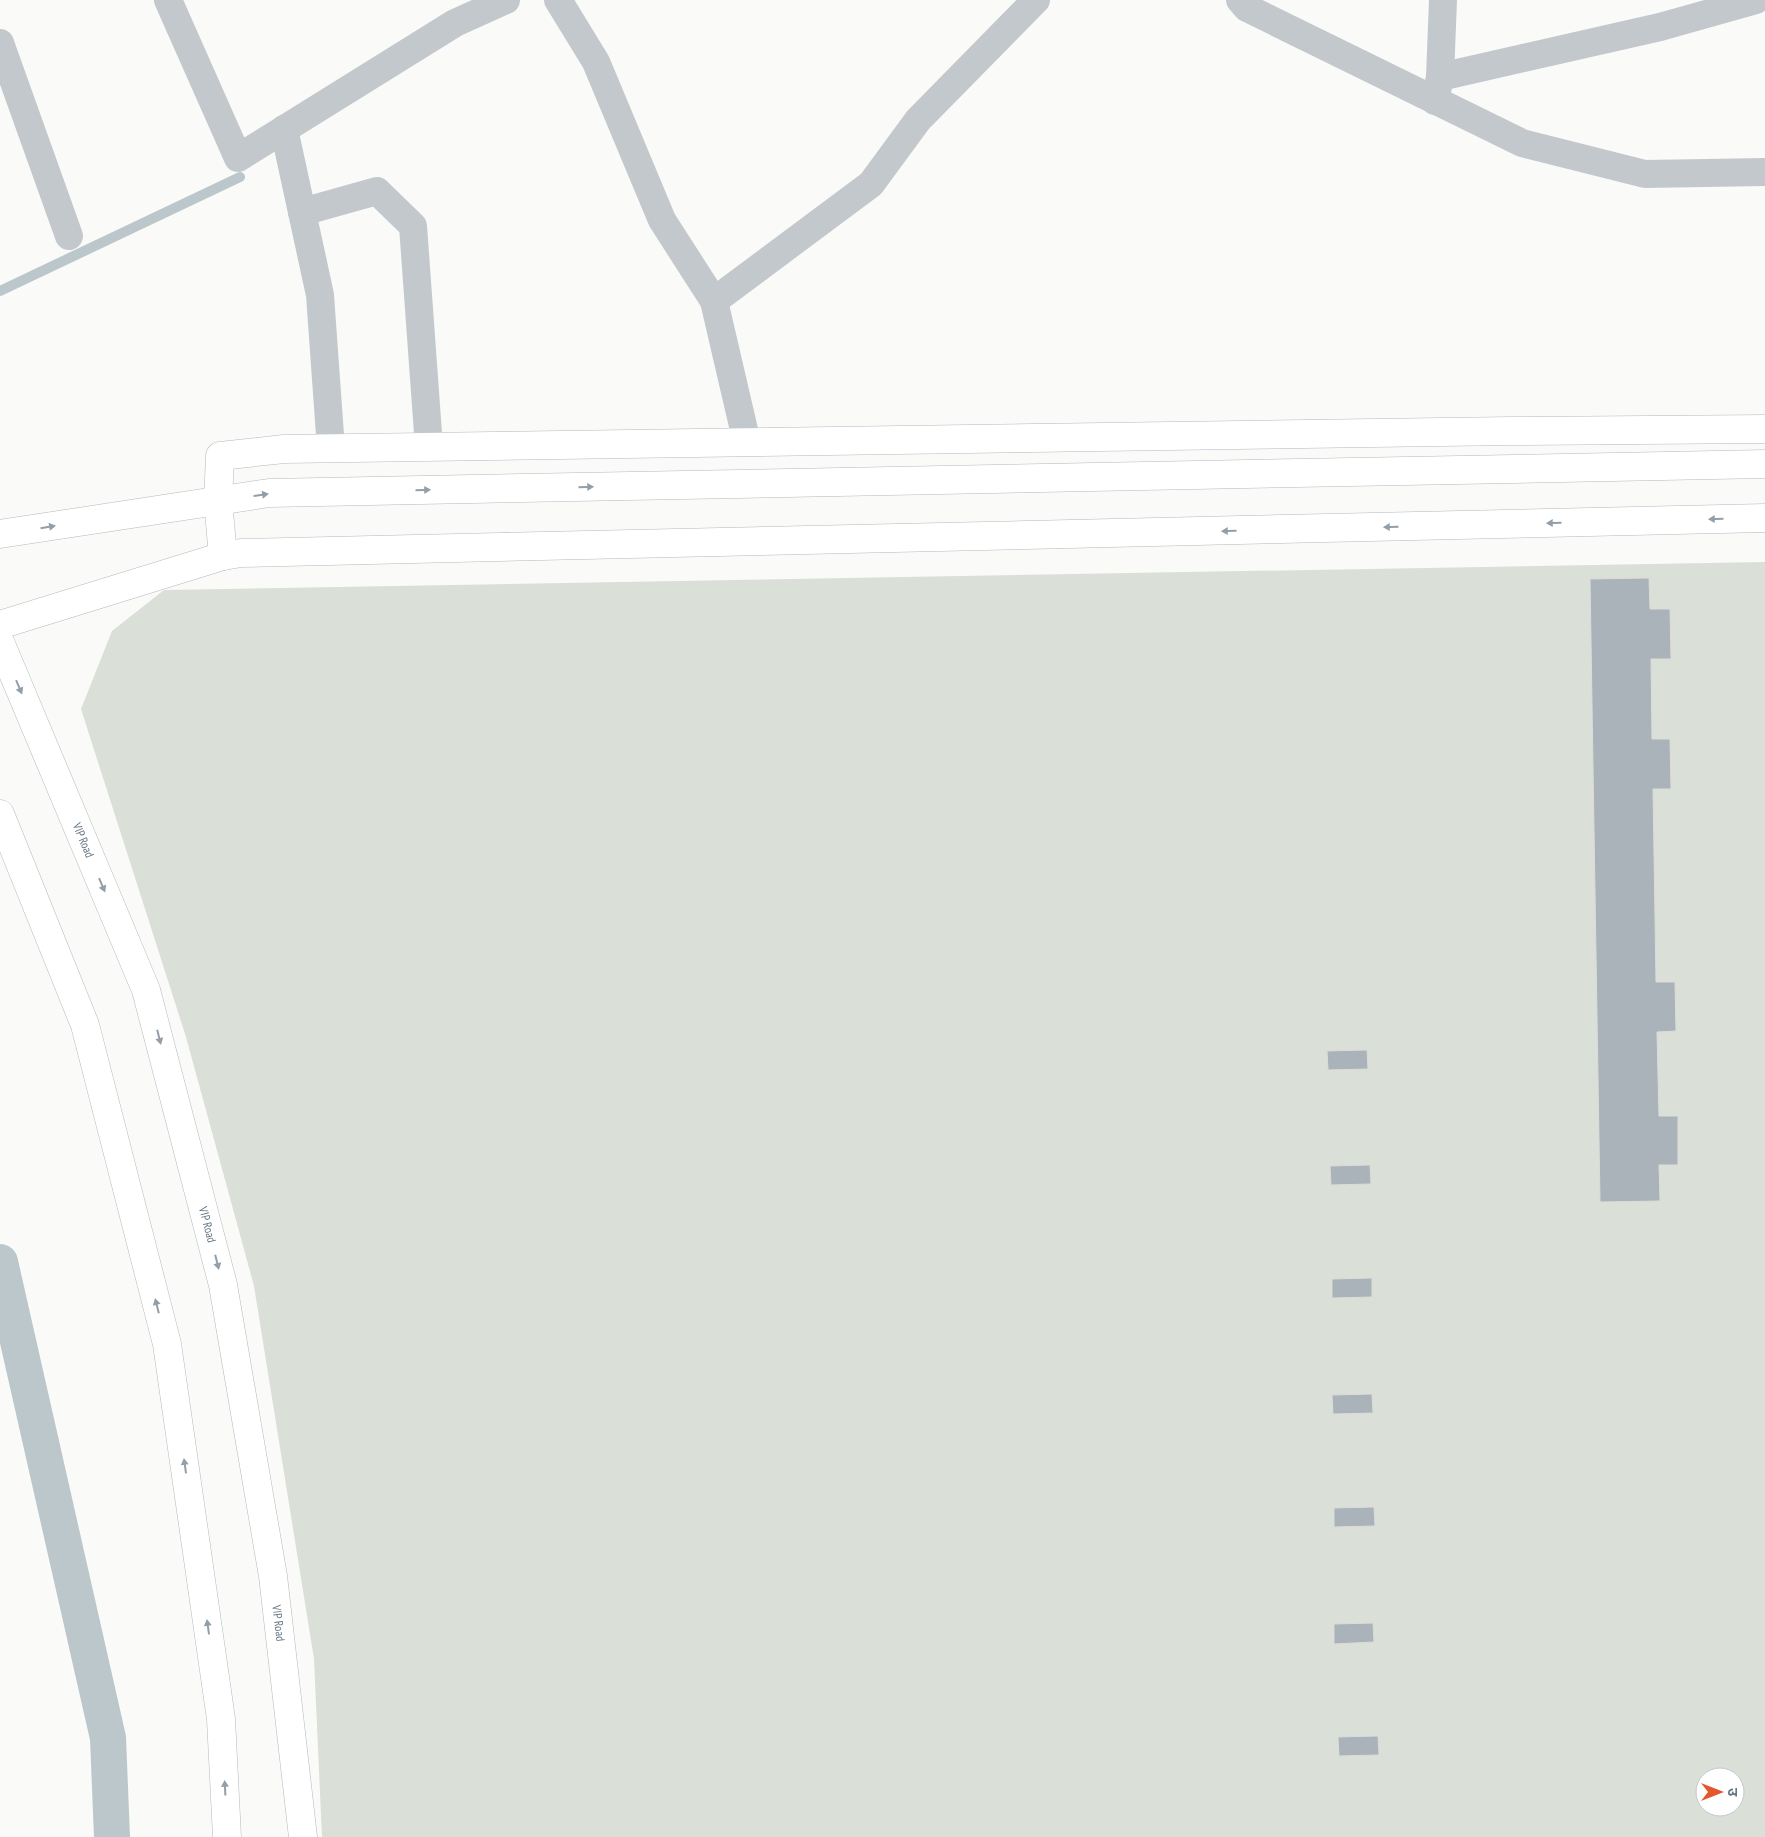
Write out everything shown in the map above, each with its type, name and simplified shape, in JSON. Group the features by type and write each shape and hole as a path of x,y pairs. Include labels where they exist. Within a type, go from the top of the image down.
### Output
{"street":[{"path":"168,0 238,158 455,23 506,0"},
{"path":"558,0 596,62 662,220 714,300 747,443"},
{"path":"714,300 871,184 918,120 1036,0"},
{"path":"1240,0 1247,8 1437,89 1522,143 1645,174 1765,172"},
{"path":"1437,89 1443,0"},
{"path":"1437,89 1660,27 1718,5 1756,0"},
{"path":"0,43 69,236"},
{"path":"284,130 320,295 331,449"},
{"path":"302,212 377,192 413,226 429,447"},
{"path":"223,556 218,501 220,456 284,449 1765,429"},
{"path":"0,534 279,493 1765,464"},
{"path":"0,625 223,556 241,553 1765,518"},
{"name":"VIP Road","path":"0,642 146,990 220,1276 273,1576 302,1837"},
{"path":"0,814 85,1025 167,1344 221,1719 227,1837"}],"shaded area":[{"path":"1765,562 1765,1837 322,1837 314,1659 254,1286 186,1037 81,709 112,631 164,590"}],"building":[{"path":"1649,578 1650,609 1670,609 1671,659 1651,659 1652,739 1670,739 1671,789 1653,789 1656,982 1675,982 1676,1031 1657,1032 1659,1116 1678,1116 1678,1165 1659,1165 1660,1201 1600,1202 1590,579"},
{"path":"1367,1050 1368,1069 1328,1070 1327,1051"},
{"path":"1370,1165 1371,1184 1331,1185 1330,1166"},
{"path":"1372,1278 1372,1297 1332,1298 1332,1279"},
{"path":"1372,1394 1373,1413 1333,1414 1332,1395"},
{"path":"1374,1507 1375,1526 1334,1527 1334,1508"},
{"path":"1373,1623 1374,1642 1334,1644 1334,1624"},
{"path":"1378,1736 1379,1755 1339,1756 1338,1737"}],"waterway":[{"path":"0,291 240,177"},
{"path":"0,1262 108,1738 112,1837"}]}
